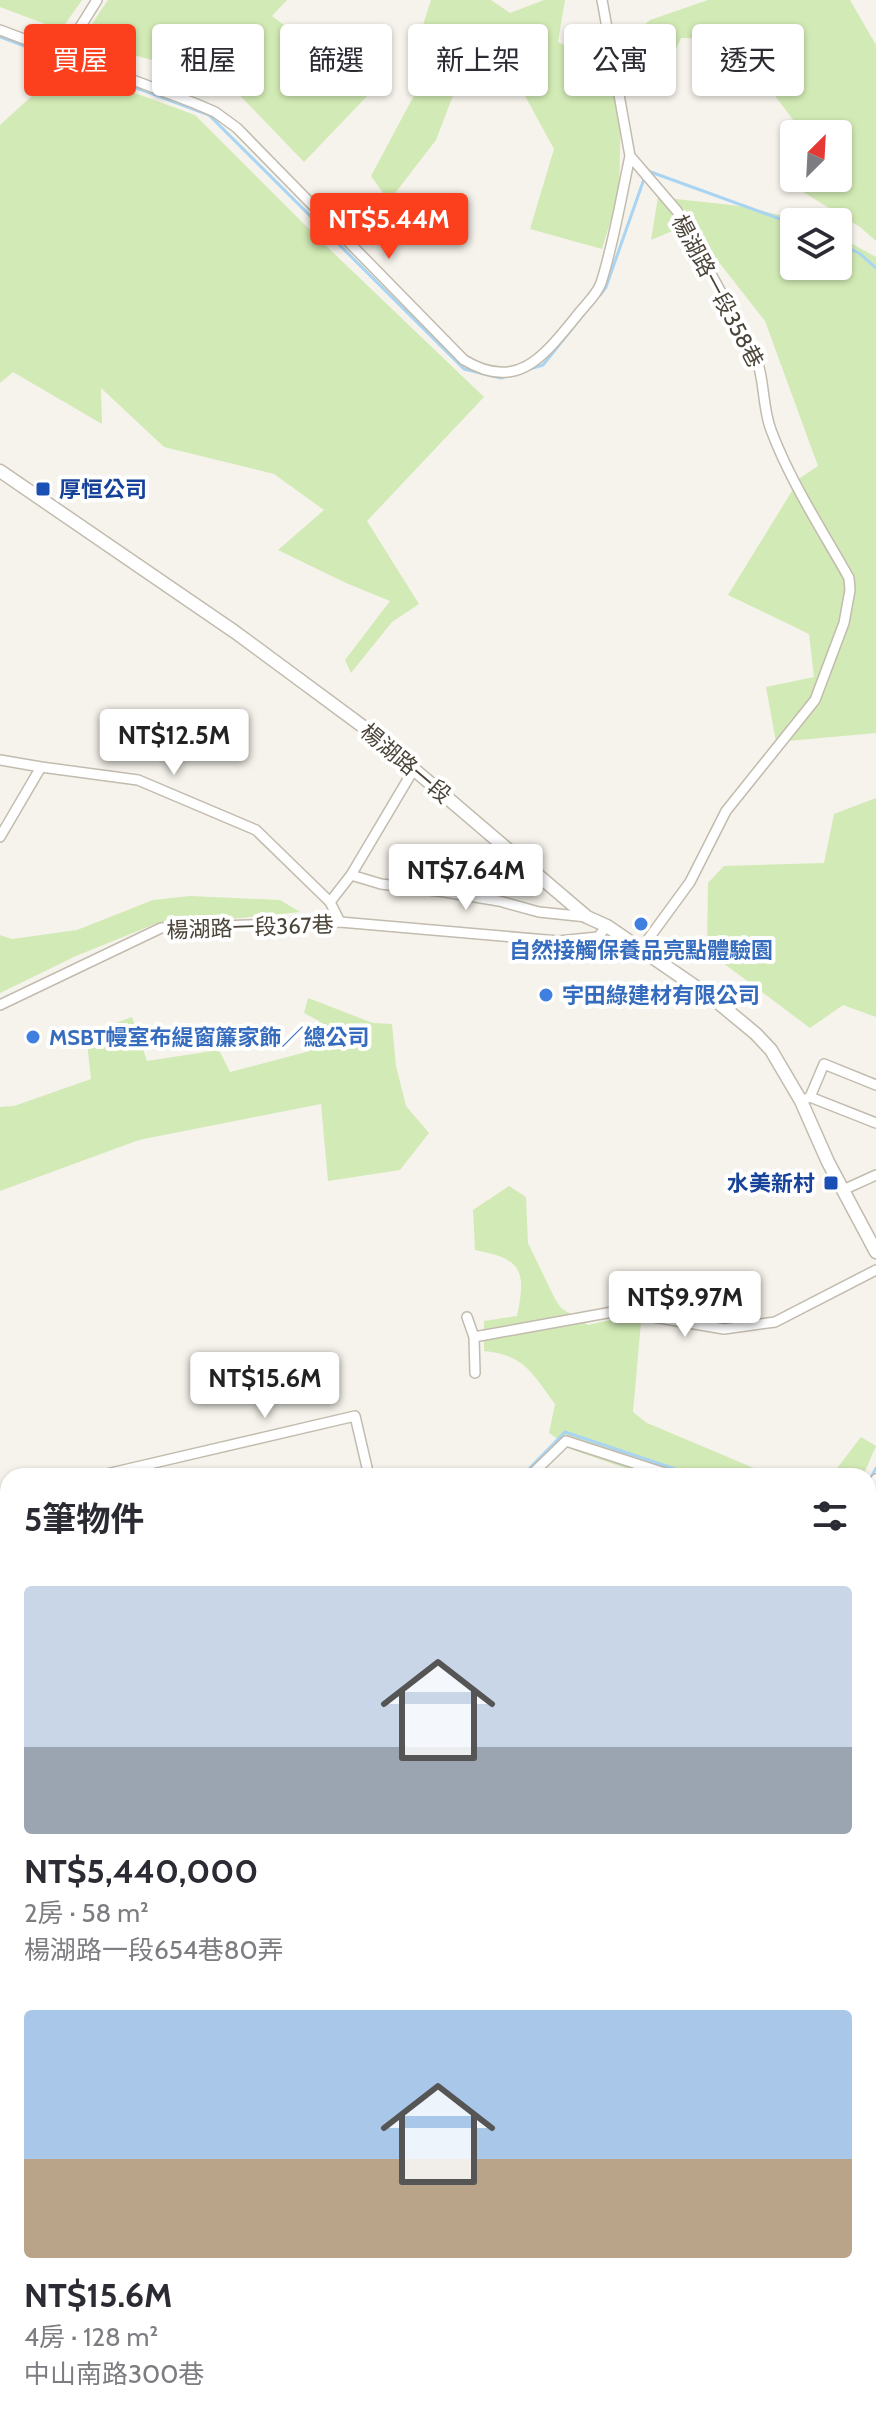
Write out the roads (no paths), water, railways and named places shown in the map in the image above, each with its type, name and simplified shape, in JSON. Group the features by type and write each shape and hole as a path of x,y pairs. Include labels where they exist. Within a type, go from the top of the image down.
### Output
{"street":[{"path":"81,24 97,0"},
{"path":"136,82 194,103 226,120 453,350 479,369 508,373 542,357 600,287 630,156 602,0"},
{"path":"0,30 24,40"},
{"name":"楊湖路一段358巷","path":"630,156 677,211 756,357 771,430 849,578 850,590 844,623 815,700 726,811 690,882 641,949"},
{"name":"楊湖路一段","path":"0,471 235,632 369,731 587,917 607,926 715,1000 756,1034 806,1099 843,1190 874,1244"},
{"path":"0,760 138,780 256,830 330,902 340,922"},
{"path":"0,837 41,767"},
{"path":"330,902 351,875 414,769"},
{"path":"351,875 381,884 499,901 539,912 587,917"},
{"name":"楊湖路一段367巷","path":"0,1005 161,928 340,922 558,941 598,937 607,926"},
{"path":"876,1085 824,1064 806,1099 876,1123"},
{"path":"843,1190 876,1175"},
{"path":"474,1337 618,1311 724,1329 775,1322 876,1270"},
{"path":"467,1317 474,1337 475,1373"},
{"path":"132,1468 355,1416 367,1468"},
{"path":"538,1468 566,1441 649,1468"}],"waterway":[{"path":"0,37 209,115 464,369 501,378 507,376"},
{"path":"648,171 780,219"},
{"path":"600,295 606,287 644,179"},
{"path":"852,250 876,268"},
{"path":"526,370 543,365 587,310"},
{"path":"530,1468 565,1432 672,1468"}],"place":[{"name":"厚恒公司","path":"43,489"},
{"name":"自然接觸保養品亮點體驗園","path":"641,924"},
{"name":"宇田綠建材有限公司","path":"546,995"},
{"name":"MSBT幔室布緹窗簾家飾／總公司","path":"33,1037"},
{"name":"水美新村","path":"831,1183"}]}
